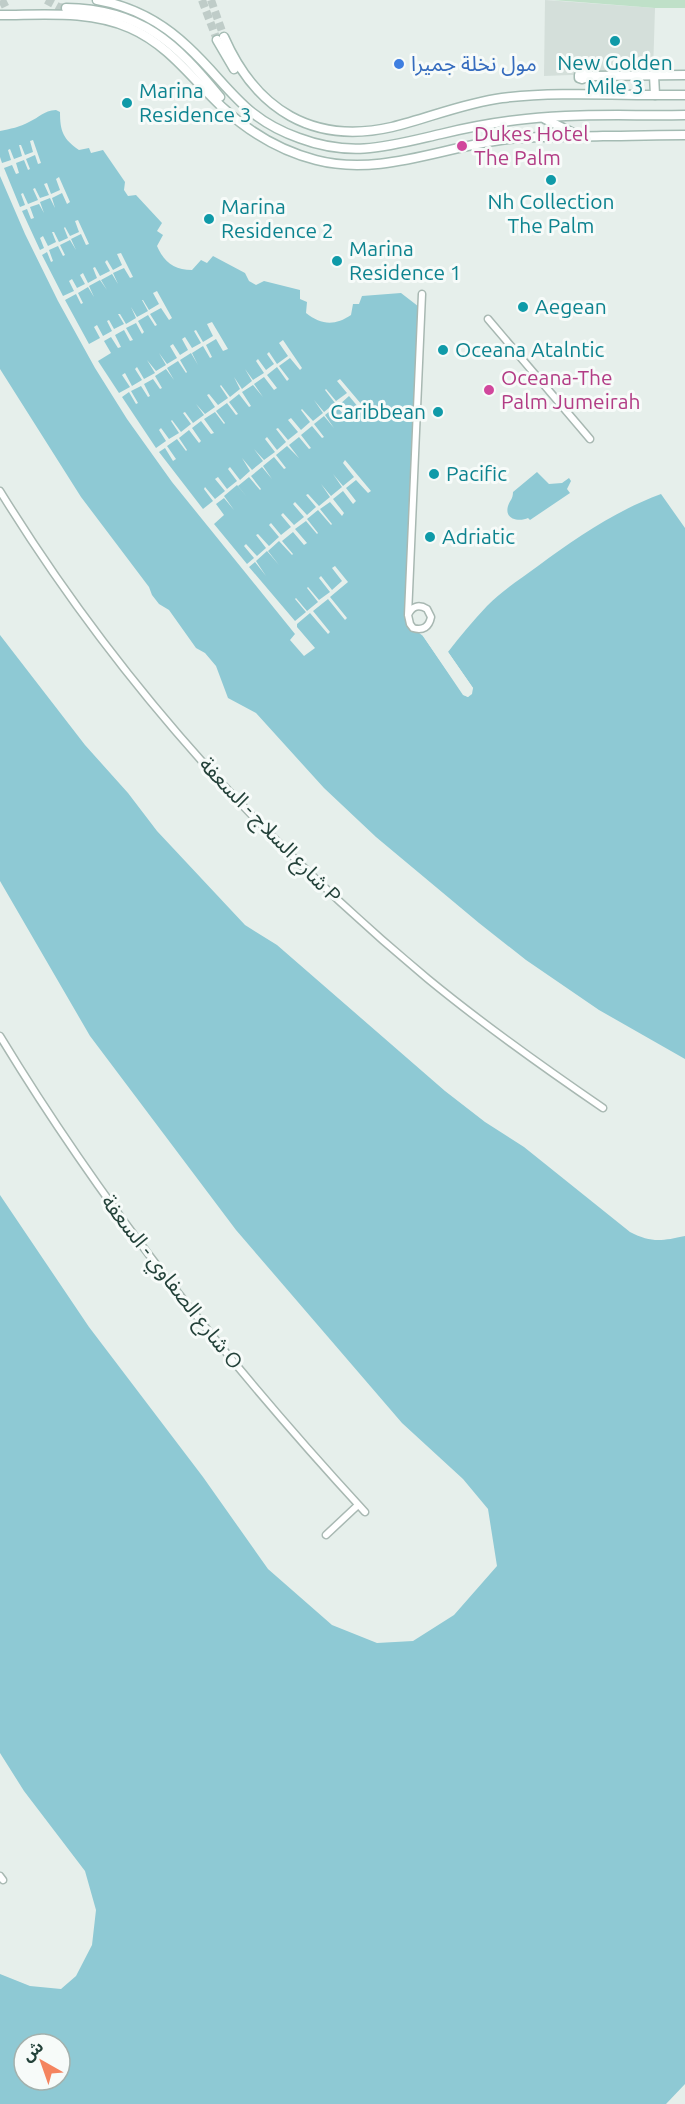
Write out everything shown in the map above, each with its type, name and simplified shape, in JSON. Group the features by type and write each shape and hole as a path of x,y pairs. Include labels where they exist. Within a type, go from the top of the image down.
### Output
{"main road":[{"path":"97,0 126,8 148,18 178,38 196,54 232,96 252,114 287,134 312,142 351,149 378,149 482,126 542,117 685,115"},
{"path":"66,8 88,9 118,16 157,34 189,61 237,119"},
{"path":"0,15 77,15 129,27 148,37 175,57 215,100 263,138 292,152 322,161 354,166 384,164 495,141 541,137 685,135"},
{"path":"221,39 266,100 285,114 306,124 328,129 351,131 395,126 471,104 501,98 685,95"},
{"path":"654,75 655,95"},
{"path":"591,76 685,75"},
{"path":"542,117 580,136"}],"street":[{"path":"408,615 422,294"},
{"path":"488,319 590,439"},
{"name":"شارع السلاج - السعفة P","path":"0,491 57,577 111,651 191,748 261,824 326,888 429,979 501,1036 603,1108"},
{"name":"شارع الصفاوي - السعفة O","path":"0,1036 89,1174 168,1282 253,1387 365,1512"},
{"path":"326,1535 358,1505"}],"shaded area":[{"path":"545,0 655,8 653,72 544,76"}],"green space":[{"path":"553,0 685,0 685,8 655,8"}],"water":[{"path":"56,110 60,112 62,129 69,142 79,150 89,148 91,153 103,150 125,182 124,190 128,196 136,195 162,223 157,231 163,235 157,246 166,261 175,267 192,270 201,260 207,263 213,256 245,273 249,281 256,285 264,281 300,290 300,299 307,302 306,313 317,320 328,323 345,319 351,315 353,304 359,304 362,296 401,293 423,310 409,625 423,636 464,695 468,697 473,688 448,652 487,606 511,585 597,526 661,494 685,528 685,1059 599,1010 526,960 376,837 324,788 256,713 228,698 216,666 205,653 196,648 169,610 159,604 149,587 81,497 0,369 0,131 22,125"},
{"path":"537,472 549,484 562,483 569,478 571,481 567,489 570,493 530,520 510,517 507,511 513,492"},
{"path":"0,635 85,745 128,793 157,831 245,925 277,945 445,1091 485,1122 524,1147 630,1232 657,1240 685,1236 685,2084 666,2104 0,2104 0,1974 30,1986 61,1989 76,1976 92,1945 96,1910 85,1871 24,1791 0,1753 0,1195 89,1327 203,1477 268,1569 332,1625 377,1643 413,1641 454,1615 497,1566 488,1509 463,1479 402,1423 236,1230 90,1036 0,881"}],"pier":[{"path":"33,140 41,163 38,164 35,155 26,159 30,169 28,170 24,160 16,163 19,173 16,174 12,165 4,168 20,207 25,205 21,194 23,193 28,204 38,200 33,189 35,188 40,198 49,195 44,184 47,183 51,194 60,190 56,179 59,177 70,202 67,204 62,193 52,198 55,208 50,198 40,202 44,213 39,204 30,207 34,218 31,219 27,209 22,211 40,250 44,248 40,238 43,236 48,246 56,242 52,232 59,242 68,238 65,227 70,236 79,232 75,221 78,220 89,244 86,245 81,234 71,239 76,250 70,240 60,245 65,255 63,256 58,246 49,250 53,261 51,262 47,252 42,255 63,296 74,291 69,281 72,279 77,288 85,284 80,275 83,273 88,283 97,278 93,268 95,267 100,276 110,271 105,262 107,260 113,270 122,265 117,254 121,253 133,277 130,278 124,268 113,273 118,284 112,274 101,280 107,290 100,280 89,286 94,297 88,287 78,293 83,303 81,304 76,294 65,300 89,344 100,338 94,327 97,325 103,336 112,331 107,321 109,320 114,329 124,324 118,314 126,324 136,318 131,307 137,317 148,311 142,300 149,310 159,304 153,293 157,291 172,318 169,320 161,308 150,314 157,325 155,326 148,315 138,321 144,332 142,334 136,323 126,328 133,340 130,341 124,330 115,335 121,347 118,348 111,337 104,341 111,353 98,361 119,393 130,387 122,375 125,373 132,386 142,380 135,369 137,367 144,379 155,373 147,360 156,371 166,365 159,353 167,364 177,358 170,346 173,344 180,355 188,350 182,339 185,337 192,348 201,343 194,331 196,330 203,342 213,336 207,324 212,322 228,349 223,351 216,339 206,345 212,357 210,358 203,346 192,353 198,365 191,353 180,360 186,373 178,361 167,368 174,380 166,369 155,376 162,388 160,389 153,379 144,384 150,396 148,397 141,386 131,391 138,403 136,404 129,392 122,397 156,448 166,441 159,430 161,428 169,439 179,433 172,420 181,432 191,424 183,413 185,412 193,423 204,415 196,404 205,414 215,407 207,395 209,394 218,405 228,398 221,385 230,397 240,389 234,377 242,389 252,381 245,369 253,380 264,373 256,361 258,359 266,370 274,364 267,354 269,352 277,364 288,356 279,343 283,340 302,368 300,370 290,358 279,366 289,379 287,381 277,367 267,375 277,388 274,390 264,377 254,384 263,397 253,385 242,392 251,406 249,407 239,394 229,402 238,414 236,415 227,403 216,411 224,424 215,412 204,419 214,433 211,434 201,421 192,428 201,441 199,443 189,430 179,438 186,451 177,439 167,446 176,459 173,461 165,448 159,452 203,509 213,501 204,489 205,487 215,499 225,491 215,479 218,477 227,489 237,481 228,469 230,467 240,480 250,471 242,458 252,470 263,461 254,449 264,460 275,452 265,439 267,437 277,450 286,442 276,429 278,428 288,440 298,432 288,420 291,418 301,430 310,422 302,409 313,421 323,413 314,400 324,412 335,403 326,389 336,401 347,393 337,381 340,379 362,405 359,408 349,396 339,405 349,417 347,418 336,406 325,415 334,428 324,416 314,424 324,437 322,438 312,426 301,435 311,448 309,449 299,437 289,445 299,458 287,446 276,455 286,468 284,469 274,457 263,466 272,479 262,467 251,476 260,490 249,477 238,486 247,497 237,485 224,496 234,510 224,498 216,504 224,515 214,524 247,564 254,558 244,546 246,544 257,556 266,548 256,535 258,534 269,546 279,537 269,525 271,523 281,535 291,527 281,515 283,513 294,525 304,517 293,504 295,502 307,515 316,507 306,495 308,494 319,506 330,497 321,484 331,496 342,487 333,474 343,486 354,477 343,463 345,460 371,491 368,493 356,480 346,488 356,501 353,504 343,491 333,499 344,513 342,516 330,502 320,509 331,525 318,510 307,519 317,534 306,521 295,529 307,543 304,545 293,532 282,541 292,555 279,541 268,551 279,565 267,551 256,561 266,576 255,562 249,567 295,621 306,612 296,598 307,611 318,602 308,587 319,600 330,592 319,578 321,576 332,590 342,581 332,568 335,566 348,582 330,597 347,618 345,620 328,599 313,611 330,632 328,634 310,613 297,624 315,648 304,656 290,640 295,634 172,482 127,419 95,368 58,301 0,176 0,157 2,163 11,160 8,150 10,149 14,159 22,156 19,145 25,155 33,152 30,141"},
{"path":"426,635 467,693 470,689 445,653 446,649 473,688 472,694 468,697 463,695 423,636"}],"tunnel":[{"path":"0,5 10,0"},
{"path":"46,0 66,8"},
{"path":"202,0 217,40"},
{"path":"211,0 224,37"}],"place":[{"name":"New Golden Mile 3","path":"615,41"},
{"name":"مول نخلة جميرا","path":"399,64"},
{"name":"Marina Residence 3","path":"127,103"},
{"name":"Dukes Hotel The Palm","path":"462,146"},
{"name":"Nh Collection The Palm","path":"551,180"},
{"name":"Marina Residence 2","path":"209,219"},
{"name":"Marina Residence 1","path":"337,261"},
{"name":"Aegean","path":"523,307"},
{"name":"Oceana Atalntic","path":"443,350"},
{"name":"Oceana-The Palm Jumeirah","path":"489,390"},
{"name":"Caribbean","path":"438,412"},
{"name":"Pacific","path":"434,474"},
{"name":"Adriatic","path":"430,537"}]}
